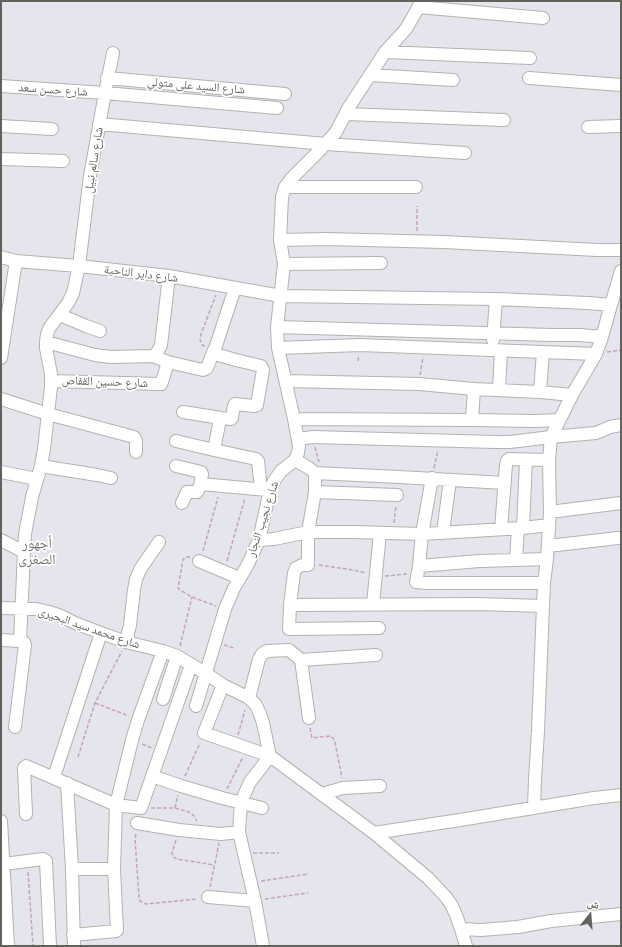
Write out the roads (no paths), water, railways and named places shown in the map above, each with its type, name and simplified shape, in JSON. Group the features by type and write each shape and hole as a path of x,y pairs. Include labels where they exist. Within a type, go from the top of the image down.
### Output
{"street":[{"path":"505,483 432,478 318,474 295,460 299,446 298,439 277,338 284,264 280,240 282,197 285,187 336,132 385,52 406,29 420,4 543,18"},
{"path":"385,52 530,58"},
{"name":"شارع سالم نبيل","path":"46,342 50,327 60,315 73,293 79,266 90,176 113,54"},
{"path":"370,75 453,80"},
{"name":"شارع السيد على متولي","path":"108,78 285,94"},
{"path":"529,78 621,85"},
{"name":"شارع حسن سعد","path":"1,86 105,93 277,108"},
{"path":"346,114 504,120"},
{"path":"100,124 326,144 465,153"},
{"path":"1,126 52,129"},
{"path":"588,127 621,126"},
{"path":"1,159 63,161"},
{"path":"285,187 416,187"},
{"path":"280,240 326,239 416,241 621,250"},
{"name":"شارع داير الناحية","path":"1,257 16,261 169,276 281,296 496,299 611,305"},
{"path":"1,358 16,261"},
{"path":"284,264 381,263"},
{"path":"534,808 544,583 550,512 549,460 551,437 572,395 596,354 621,271"},
{"path":"153,356 157,353 161,345 169,276"},
{"path":"20,641 24,552 28,515 41,466 47,432 51,381 46,342 103,357 153,356 168,362 205,369 208,366 214,350 235,288"},
{"path":"496,299 493,333 496,350 499,390"},
{"path":"60,315 100,330"},
{"path":"277,327 580,335 602,337"},
{"path":"360,345 363,330"},
{"path":"278,348 360,345 596,354"},
{"path":"183,412 229,420 232,418 234,406 236,404 256,406 258,404 263,370 262,368 259,365 215,354 214,350"},
{"path":"540,392 543,352"},
{"name":"شارع حسين القفاص","path":"51,381 161,384 168,362"},
{"path":"286,381 418,384 572,395"},
{"path":"472,420 474,389"},
{"path":"1,399 48,414 134,437 136,441 136,452"},
{"path":"214,450 221,418"},
{"path":"294,419 559,420"},
{"path":"298,439 313,437 510,442 596,432 621,425"},
{"path":"176,441 256,459 258,461 265,490 222,485 201,484 200,486"},
{"name":"شارع نجيب النجار","path":"196,706 225,609 234,588 247,566 259,540 265,490 281,471 295,460"},
{"path":"516,560 526,460"},
{"path":"501,529 507,461 549,460"},
{"path":"41,466 111,478"},
{"path":"176,466 201,472 202,474 200,486 197,492 187,492 182,503"},
{"path":"1,472 37,479"},
{"path":"289,650 290,605 293,580 296,568 308,565 308,532 318,474"},
{"path":"432,478 422,534 416,582 544,583"},
{"path":"443,532 450,480"},
{"path":"315,492 397,495"},
{"path":"550,512 621,503"},
{"path":"259,540 274,539 308,532 422,534 549,525"},
{"path":"373,604 380,533"},
{"path":"548,546 618,538"},
{"path":"1,540 24,552"},
{"path":"126,642 136,579 141,568 158,542"},
{"path":"418,570 480,561 547,559"},
{"path":"199,561 239,578"},
{"path":"290,605 478,604 543,606"},
{"name":"شارع محمد سيد البحيرى","path":"1,608 36,609 49,612 62,616 101,634 177,656 223,685 249,698 256,705 260,714 270,756"},
{"path":"289,629 379,628"},
{"path":"54,778 101,634"},
{"path":"1,640 24,642 26,647 15,727"},
{"path":"249,698 259,659 262,654 267,651 289,650 301,660 309,718"},
{"path":"67,783 74,940 117,931 114,869 116,805 138,720 163,651"},
{"path":"301,660 376,655"},
{"path":"163,699 177,656"},
{"path":"26,814 24,766 116,805 141,808 191,665"},
{"path":"223,685 204,733 270,756 374,833 428,878 445,896 456,915 466,946"},
{"path":"263,946 251,882 239,832 241,802 250,782 270,756"},
{"path":"152,776 222,798 262,808"},
{"path":"322,794 343,788 380,786"},
{"path":"374,833 621,795"},
{"path":"1,821 8,946"},
{"path":"137,824 221,834 239,832"},
{"path":"4,864 43,860 46,861 50,946"},
{"path":"72,869 114,869"},
{"path":"208,898 255,901"},
{"path":"461,929 481,930 518,927 551,921 621,914"}],"district":[{"name":"أجهور الصغرى","path":"37,552"}]}
